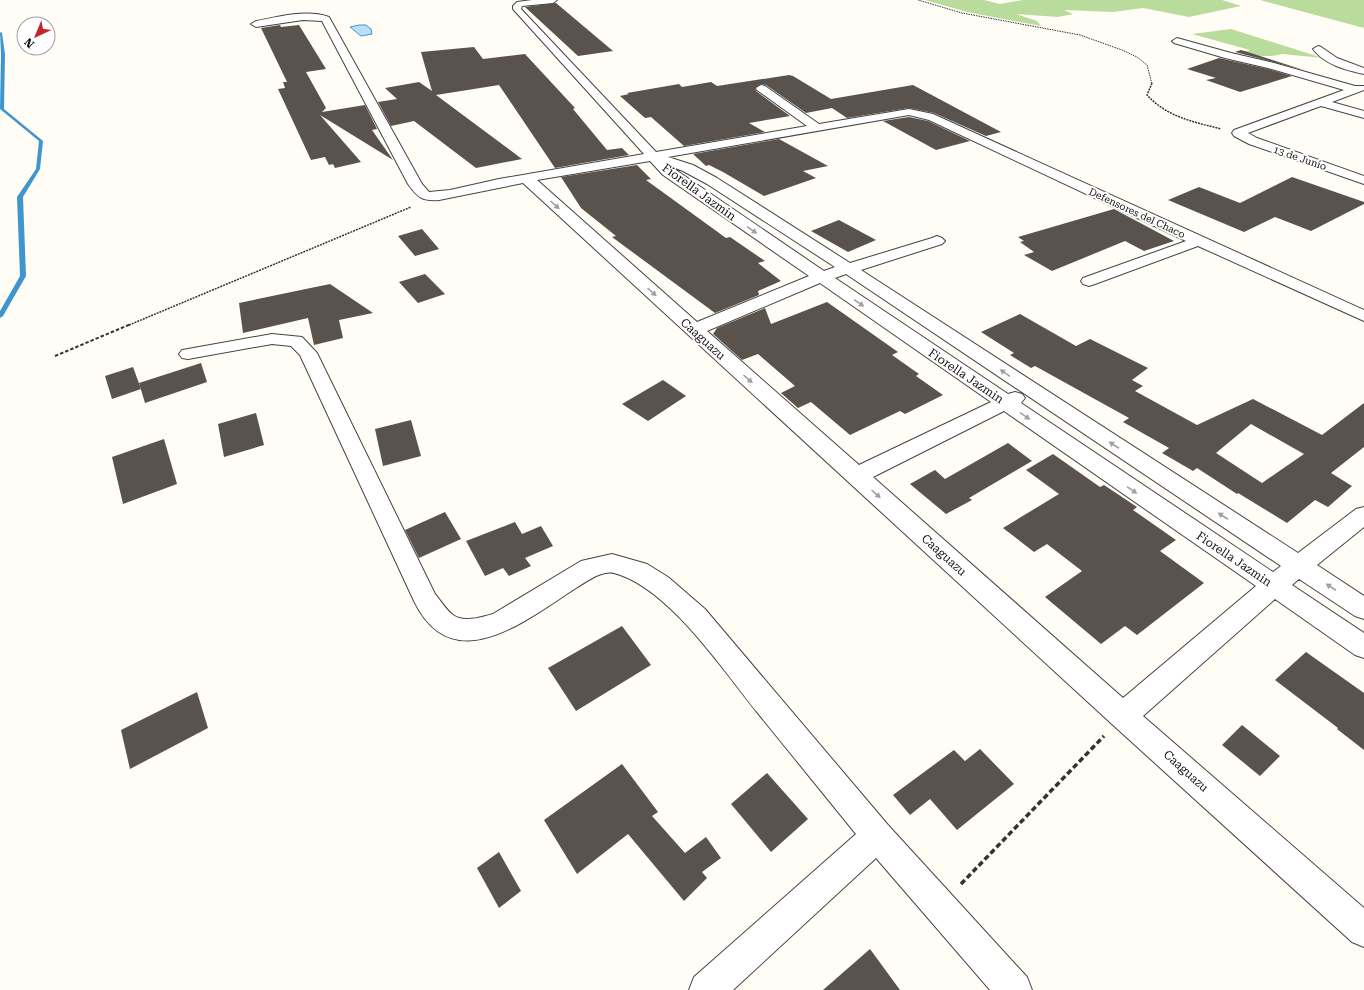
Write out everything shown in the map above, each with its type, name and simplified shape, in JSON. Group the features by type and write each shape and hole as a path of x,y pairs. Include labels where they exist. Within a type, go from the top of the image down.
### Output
{"street":[{"path":"553,0 520,4 517,6 520,13 653,158"},
{"path":"256,24 311,16 326,19 415,184 425,196 436,196 526,179 653,158 816,127"},
{"path":"1177,41 1229,56 1270,64 1360,89"},
{"path":"1318,49 1322,54 1330,59 1364,71"},
{"path":"761,88 816,127"},
{"path":"1238,133 1360,89"},
{"path":"1323,103 1364,115"},
{"name":"Defensores del Chaco","path":"816,127 909,112 933,118 1364,316"},
{"name":"13 de Junio","path":"1238,133 1252,141 1364,180"},
{"name":"Fiorella Jazmin","path":"653,158 688,168 847,268 1364,609"},
{"name":"Fiorella Jazmin","path":"653,158 668,172 1364,647"},
{"name":"Caaguazu","path":"526,179 1123,716 1364,930"},
{"path":"693,330 821,277 937,241"},
{"path":"1089,281 1199,241"},
{"path":"188,354 272,339 296,341 308,353 426,602 444,623 454,628 467,630 483,628 501,622 589,568 612,563 638,571 659,584 696,617 877,836 1014,990"},
{"path":"856,476 1030,390"},
{"path":"1123,716 1273,586 1364,514"},
{"path":"707,990 877,836"}],"path":[{"path":"918,0 962,13 1074,34 1122,50 1137,57 1147,65 1152,84 1147,96 1162,110 1182,118 1238,133"},
{"path":"55,356 436,196"},
{"path":"940,906 1123,716"}],"green space":[{"path":"925,0 984,0 1000,4 1023,0 1222,0 1241,6 1189,17 1143,8 1113,12 1064,10 1073,14 1058,17 1016,14 1037,21 1041,26 967,12"},
{"path":"1260,0 1364,0 1364,28"},
{"path":"1231,29 1323,58 1282,54 1259,56 1243,52 1250,50 1192,34"}],"water":[{"path":"366,25 371,29 372,34 361,36 350,27"}],"building":[{"path":"556,3 613,51 578,56 525,7"},
{"path":"280,25 281,27 299,25 326,69 306,72 326,108 322,112 365,105 377,129 372,130 393,160 320,115 361,162 335,168 333,164 329,165 325,157 311,160 278,89 285,88 283,82 287,82 261,28"},
{"path":"474,47 483,59 525,54 575,108 573,109 607,150 622,148 629,155 555,168 499,85 436,95 522,159 476,168 414,121 391,126 378,102 397,99 385,88 419,82 432,91 421,52"},
{"path":"1241,50 1304,70 1235,52"},
{"path":"1219,58 1292,76 1240,92 1206,80 1216,78 1187,69"},
{"path":"789,75 831,99 913,85 1001,132 986,136 934,113 909,108 847,118 832,108 806,113 766,85 761,84 755,88 756,91 790,116 749,123 765,132 684,146 651,117 645,118 620,96 629,94 627,93 679,84 682,87 711,82 717,86"},
{"path":"909,117 928,121 970,141 936,150 883,121"},
{"path":"779,139 828,166 803,171 816,178 764,196 723,172 709,165 706,166 693,154"},
{"path":"637,165 651,179 646,180 726,238 730,237 765,261 758,263 781,281 758,291 759,295 715,313 612,237 616,236 581,208 561,177"},
{"path":"1292,177 1364,202 1364,204 1311,231 1275,217 1244,232 1168,200 1199,187 1240,203"},
{"path":"1114,209 1174,241 1144,251 1125,241 1052,271 1024,255 1034,252 1020,242 1024,241 1018,237"},
{"path":"839,220 876,240 848,252 811,231"},
{"path":"422,229 439,249 415,256 398,236"},
{"path":"425,274 445,294 418,303 399,282"},
{"path":"330,284 373,313 339,320 343,338 314,345 308,318 243,333 239,303"},
{"path":"827,302 898,352 892,355 919,374 916,376 943,395 905,414 900,411 850,435 811,402 798,408 781,393 795,386 758,354 742,360 713,334 717,328 765,308 771,324"},
{"path":"1020,314 1076,346 1090,339 1148,368 1132,380 1143,386 1135,391 1197,425 1253,399 1322,435 1364,403 1364,447 1331,473 1352,486 1328,507 1315,500 1287,523 1238,493 1237,494 1197,468 1193,471 1162,453 1169,448 1123,422 1129,418 1035,366 1031,368 1010,355 1014,353 981,332","holes":["1251,424 1304,454 1262,483 1216,453"]},
{"path":"201,363 207,382 145,403 139,383"},
{"path":"133,367 141,389 112,399 105,376"},
{"path":"663,380 686,396 648,421 622,404"},
{"path":"256,413 264,445 224,457 218,424"},
{"path":"411,420 421,456 383,466 375,429"},
{"path":"164,439 177,484 123,504 112,457"},
{"path":"1008,443 1032,461 969,498 972,500 946,514 910,484 935,470 945,479"},
{"path":"1053,454 1100,487 1104,485 1137,507 1133,510 1176,540 1160,551 1204,583 1137,635 1125,626 1101,644 1045,597 1082,571 1047,544 1034,552 1003,528 1059,494 1026,470"},
{"path":"445,512 461,539 419,558 405,530"},
{"path":"515,522 522,534 541,526 553,546 525,558 531,566 509,576 503,568 485,576 466,541"},
{"path":"622,626 651,665 576,711 548,668"},
{"path":"1306,652 1364,693 1364,750 1337,729 1338,728 1275,680"},
{"path":"197,692 208,728 130,769 121,730"},
{"path":"1242,725 1280,756 1260,776 1222,745"},
{"path":"980,749 1014,784 957,830 930,799 910,815 893,795 954,750 965,761"},
{"path":"622,764 658,812 652,816 685,853 706,837 721,858 702,872 707,878 684,901 628,834 577,874 544,820"},
{"path":"767,773 808,819 771,852 731,804"},
{"path":"499,852 521,891 499,908 477,868"},
{"path":"870,949 900,990 823,990"}],"waterway":[{"path":"0,33 3,54 2,109 41,141 38,169 20,197 23,276 0,316"}]}
